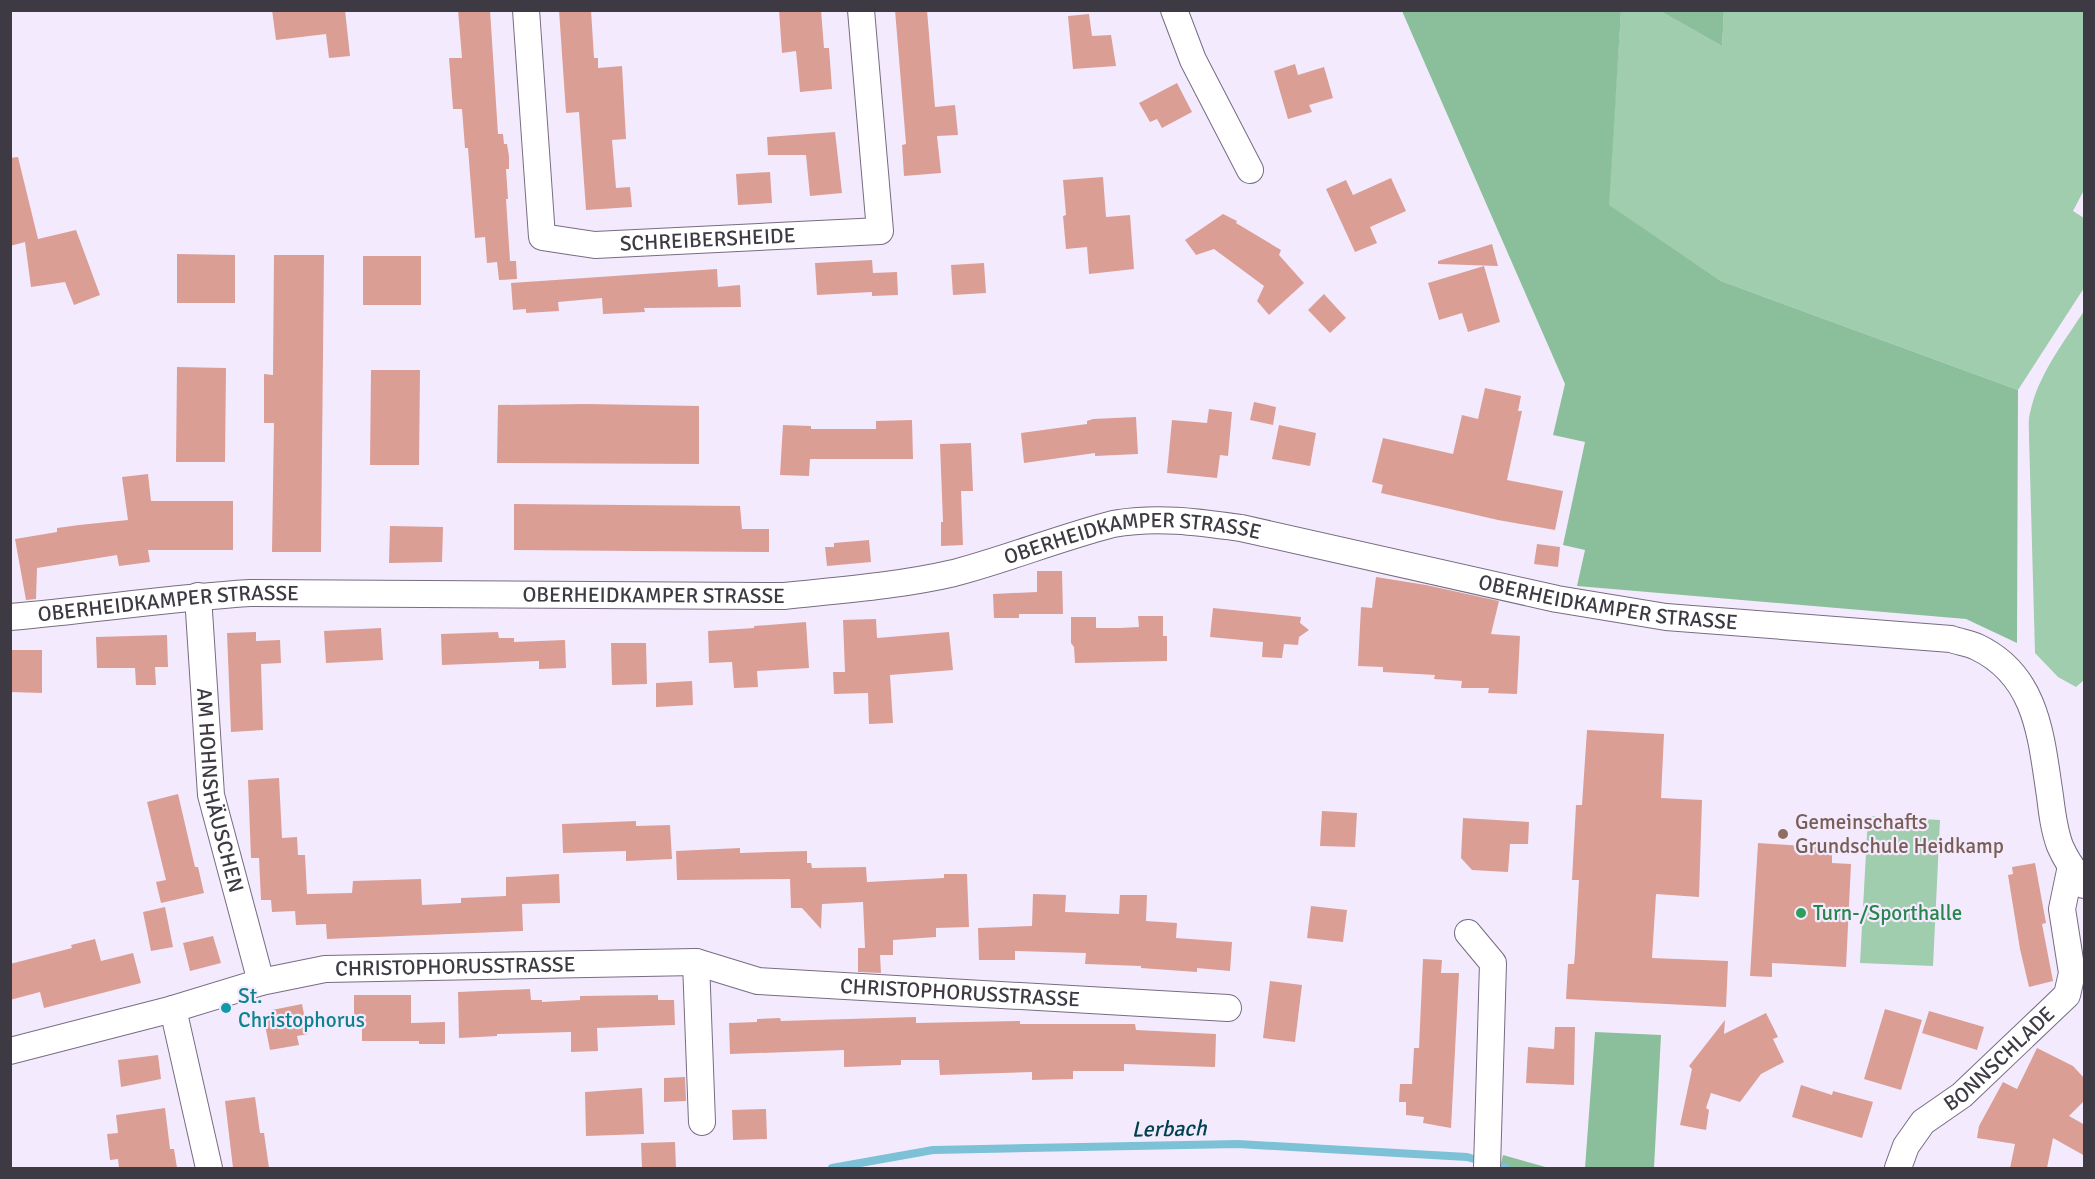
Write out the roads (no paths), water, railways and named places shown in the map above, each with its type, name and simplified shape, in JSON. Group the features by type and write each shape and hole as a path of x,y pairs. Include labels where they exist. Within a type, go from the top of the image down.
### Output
{"street":[{"name":"SCHREIBERSHEIDE","path":"526,10 543,237 595,245 880,231 861,10"},
{"path":"1174,10 1193,60 1250,170"},
{"name":"OBERHEIDKAMPER STRASSE","path":"10,617 198,596 304,592 784,596 869,588 933,577 1088,530 1136,520 1188,521 1241,528 1557,599 1655,615 1951,639 1977,646 2000,662 2022,684 2038,724 2060,845 2078,876"},
{"name":"AM HOHNSHÄUSCHEN","path":"198,596 211,795 261,982"},
{"name":"BONNSCHLADE","path":"1898,1168 1906,1146 1923,1122 1962,1095 2067,995 2072,973 2062,909 2078,876"},
{"path":"1468,933 1493,963 1488,1162"},
{"path":"696,962 702,1122"},
{"name":"CHRISTOPHORUSSTRASSE","path":"10,1051 172,1009 261,982 325,969 696,962 758,981 1228,1008"},
{"path":"172,1009 209,1168"}],"waterway":[{"name":"Lerbach","path":"832,1168 933,1150 1238,1144 1467,1157 1506,1168"}],"place":[{"name":"Gemeinschafts Grundschule Heidkamp","path":"1783,834"},
{"name":"Turn-/Sporthalle","path":"1801,913"},
{"name":"St. Christophorus","path":"226,1008"}]}
